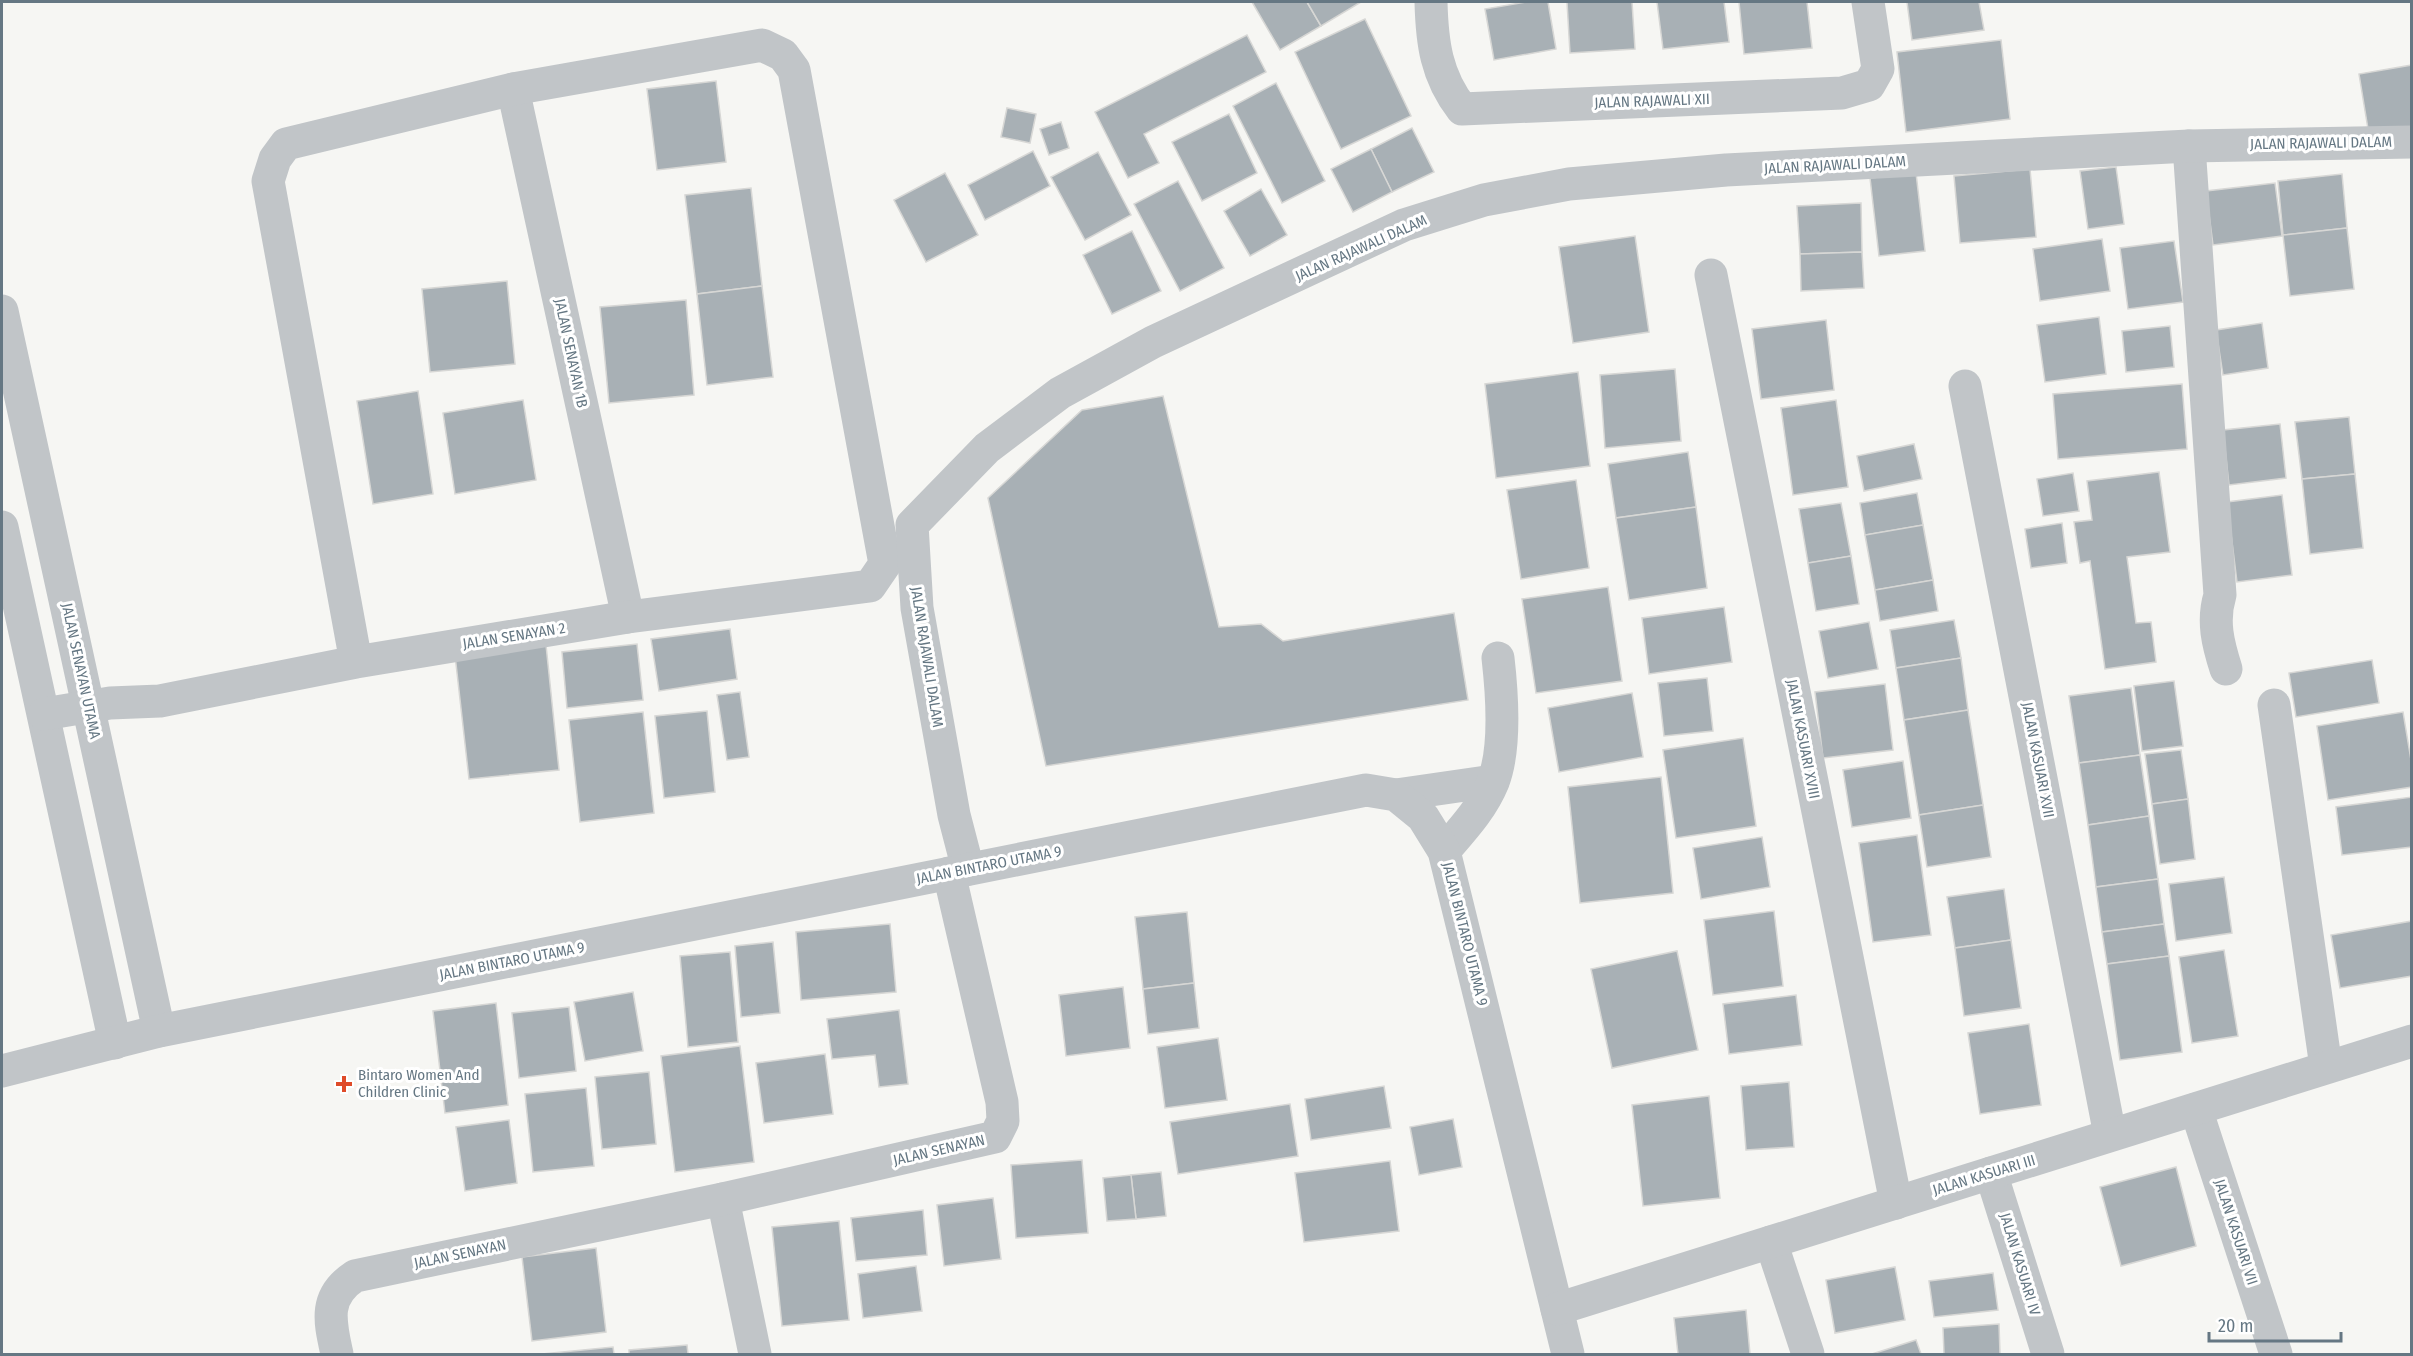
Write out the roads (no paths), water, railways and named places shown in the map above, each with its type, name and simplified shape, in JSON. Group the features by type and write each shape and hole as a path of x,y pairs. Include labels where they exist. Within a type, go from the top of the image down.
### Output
{"street":[{"name":"JALAN RAJAWALI XII","path":"1431,2 1432,46 1450,94 1462,109 1842,93 1869,85 1878,69 1868,2"},
{"name":"JALAN SENAYAN 2","path":"47,727 160,701 356,662 628,617 870,586 885,564 794,70 783,55 762,45 513,89"},
{"name":"JALAN SENAYAN 1B","path":"513,89 628,617"},
{"path":"356,662 268,181 275,159 286,144 513,89"},
{"name":"JALAN RAJAWALI DALAM","path":"958,871 954,815 916,608 912,525 987,448 1060,393 1153,342 1404,225 1484,200 1569,184 1726,170 2189,146 2412,142"},
{"path":"2189,146 2220,596 2215,612 2217,639 2226,669"},
{"name":"JALAN KASUARI XVIII","path":"1711,275 1896,1203"},
{"name":"JALAN SENAYAN UTAMA","path":"2,311 159,1031"},
{"name":"JALAN KASUARI XVII","path":"1965,386 2110,1135"},
{"path":"2,527 115,1043"},
{"path":"1444,851 1474,816 1493,781 1500,741 1502,699 1498,658"},
{"path":"2274,705 2326,1067"},
{"path":"1396,795 1493,781"},
{"name":"JALAN BINTARO UTAMA 9","path":"2,1071 159,1031 1366,789 1396,795 1423,817 1444,851 1568,1354"},
{"name":"JALAN SENAYAN","path":"338,1354 329,1319 331,1307 342,1284 356,1276 723,1199 995,1137 1003,1121 1002,1102 958,871"},
{"name":"JALAN KASUARI III","path":"1557,1309 2412,1041"},
{"name":"JALAN KASUARI VII","path":"2196,1109 2276,1354"},
{"name":"JALAN KASUARI IV","path":"1991,1173 2048,1354"},
{"path":"723,1199 754,1354"},
{"path":"1772,1242 1808,1354"}],"place":[{"name":"Bintaro Women And Children Clinic","path":"344,1084"}]}
